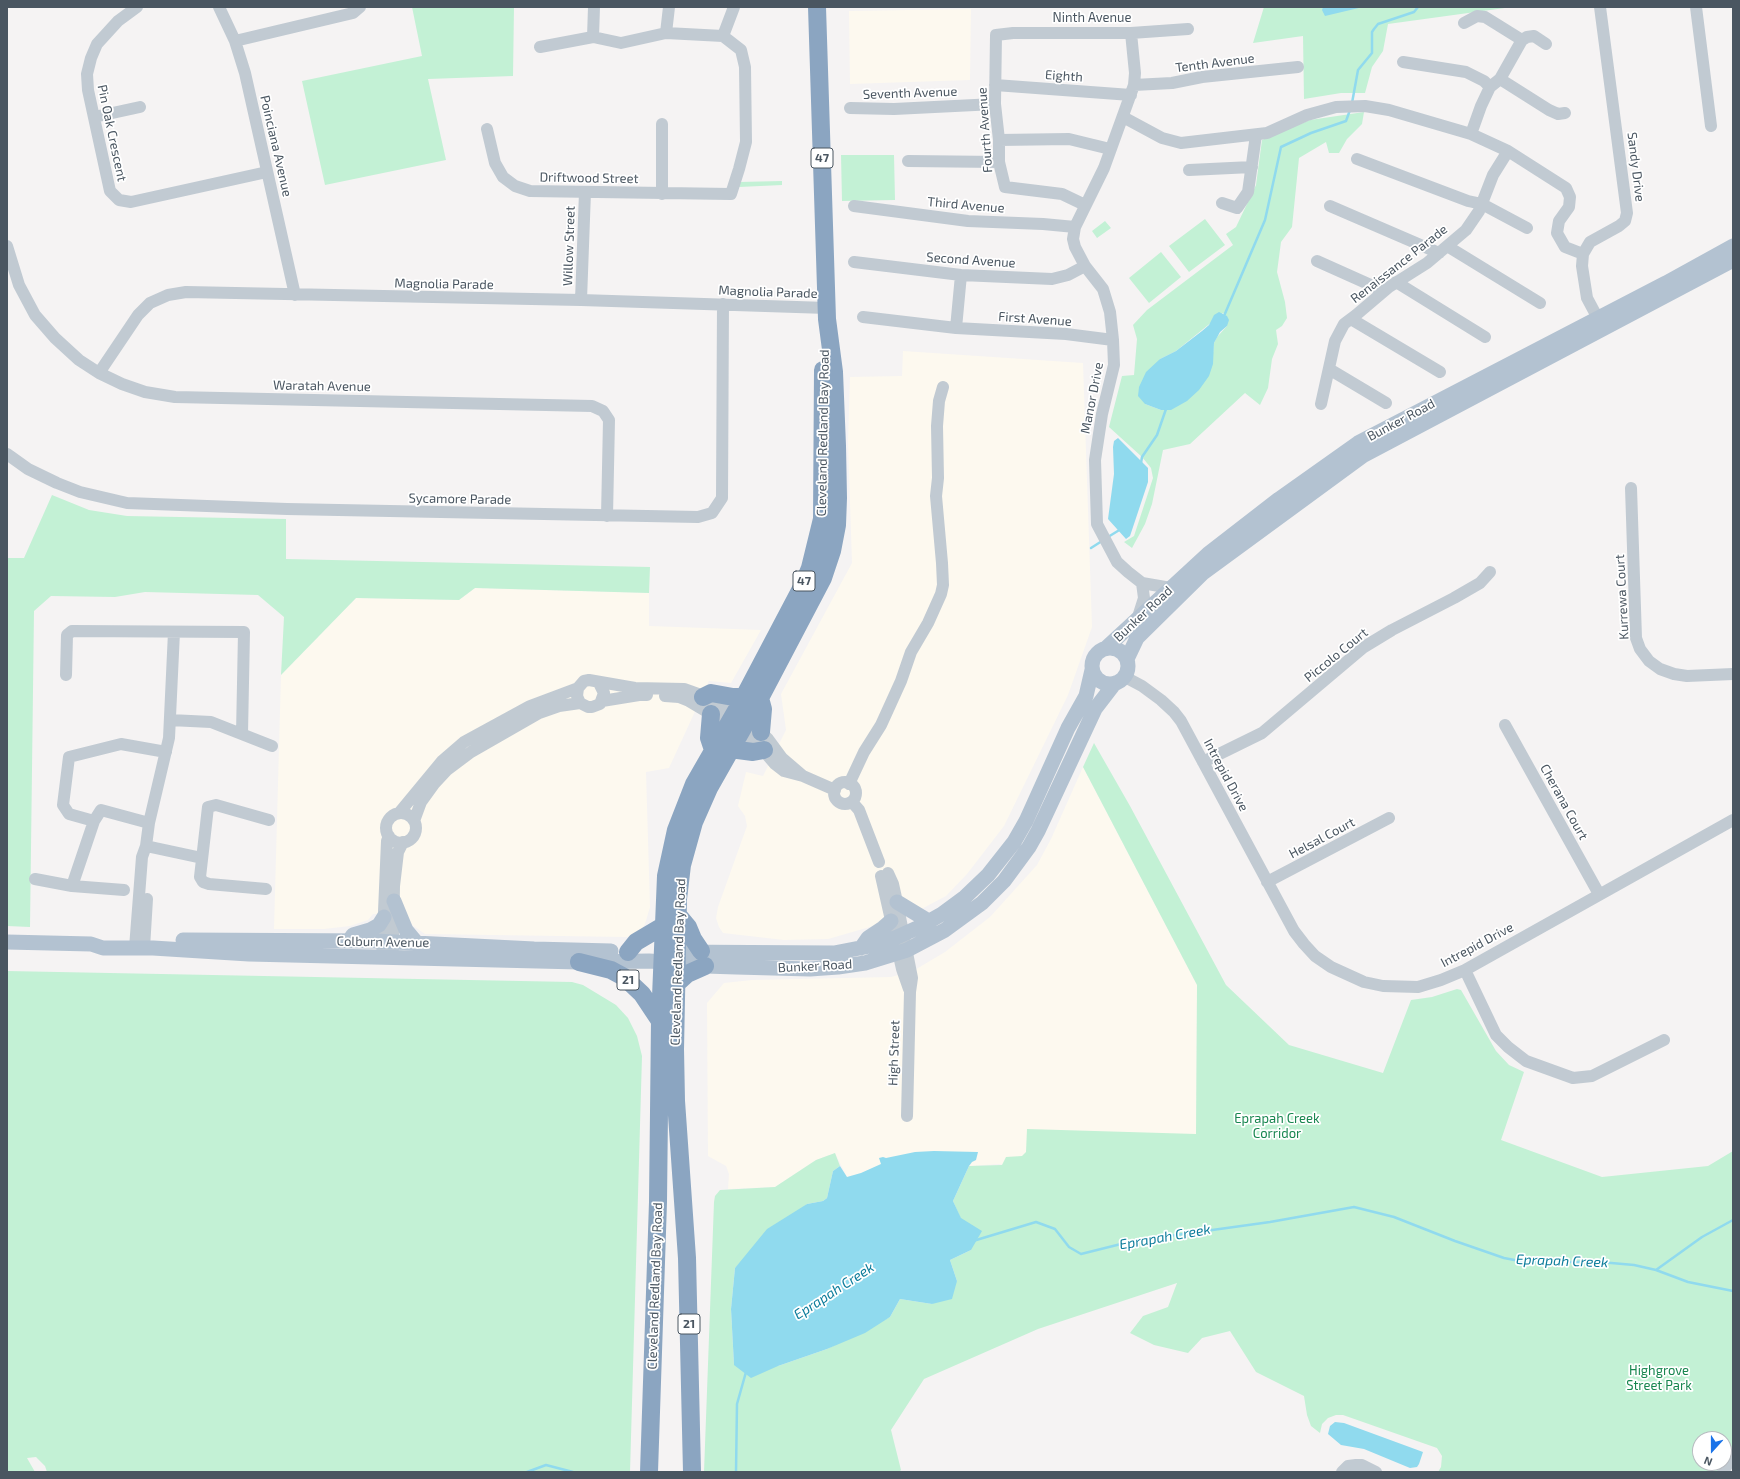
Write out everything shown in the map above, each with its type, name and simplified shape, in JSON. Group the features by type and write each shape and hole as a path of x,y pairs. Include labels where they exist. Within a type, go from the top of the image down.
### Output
{"highway":[{"name":"Cleveland Redland Bay Road","path":"692,1472 687,1258 675,1058 675,985 663,926 666,876 675,835 691,791 722,750 752,698 810,568 820,526 823,494 823,373 827,314 817,7"},
{"path":"703,697 711,693 733,697 752,698 763,709 761,732"},
{"path":"712,714 709,738 722,750 753,752 764,750"},
{"name":"Cleveland Redland Bay Road","path":"649,1472 658,1202 660,1021 669,957 678,915 682,865 694,822 722,750"},
{"path":"675,985 703,959 688,927 678,915"},
{"path":"628,952 636,942 663,926"},
{"name":"21","path":"579,962 611,970 624,977 640,991 660,1021"}],"main road":[{"name":"Bunker Road","path":"1106,648 1208,554 1279,500 1361,449 1732,253"},
{"name":"Bunker Road","path":"1127,659 1137,638 1203,573 1361,449"},
{"path":"1106,648 1118,650 1127,659 1128,668 1120,680 1104,683 1095,676 1092,670 1092,665 1095,656 1106,648"},
{"name":"Bunker Road","path":"703,959 821,954 861,948 900,936 930,922 960,902 998,865 1026,821 1068,728 1086,696 1092,670"},
{"name":"Bunker Road","path":"669,957 803,969 838,967 865,963 903,952 945,930 969,914 992,893 1008,876 1029,847 1038,831 1095,709 1120,680"},
{"path":"394,901 406,930 416,942"},
{"path":"897,902 930,922"},
{"path":"349,940 353,935 370,930 379,925 384,917"},
{"path":"861,948 868,938 891,921"},
{"name":"Colburn Avenue","path":"7,942 91,944 103,948 140,944 349,940 628,952 669,957"},
{"name":"Colburn Avenue","path":"140,944 249,954 387,958 579,962 669,957"}],"street":[{"name":"Pin Oak Crescent","path":"137,7 106,32 97,44 91,58 87,74 88,90 110,191 119,200 131,202 267,172"},
{"name":"Poinciana Avenue","path":"219,7 235,41 245,73 295,295"},
{"path":"235,41 353,13 360,7"},
{"path":"593,37 594,7"},
{"path":"666,33 669,7"},
{"path":"540,47 593,37 621,43 666,33 723,36 734,7"},
{"name":"Sandy Drive","path":"1583,254 1590,242 1619,226 1625,221 1627,213 1600,7"},
{"path":"1696,7 1711,126"},
{"path":"1464,23 1477,16 1484,17 1522,40"},
{"name":"Ninth Avenue","path":"996,35 1013,33 1131,33 1188,29"},
{"name":"Manor Drive","path":"1131,33 1135,73 1133,90 1104,168 1075,227 1073,238 1074,247 1085,266 1104,289 1110,312 1113,340 1114,365 1100,421 1095,460 1097,524 1107,546 1117,562 1142,583"},
{"name":"Fourth Avenue","path":"996,35 995,104 1000,140 999,162 1005,187 1062,194 1085,205"},
{"name":"Driftwood Street","path":"487,128 495,163 503,177 515,186 530,191 730,194 739,169 746,142 745,67 741,50 723,36"},
{"path":"1471,134 1481,106 1522,40 1527,37 1534,36 1546,44"},
{"path":"1403,62 1466,72 1484,81 1495,83 1558,114 1565,113"},
{"name":"Tenth Avenue","path":"1133,90 1202,77 1298,67"},
{"name":"Eighth","path":"996,85 1133,90"},
{"name":"Seventh Avenue","path":"850,108 894,109 995,104"},
{"path":"1123,117 1162,138 1182,143 1267,133 1307,114 1342,107 1356,106 1376,108 1471,134 1508,151 1566,188 1570,197 1568,207 1559,221 1557,232 1565,247 1583,254 1582,266 1587,298 1600,323"},
{"path":"94,117 140,107"},
{"path":"662,124 662,194"},
{"path":"1222,203 1237,208 1248,192 1256,135"},
{"path":"1000,140 1069,139 1110,149"},
{"name":"Renaissance Parade","path":"1321,404 1335,341 1344,324 1396,282 1427,263 1466,230 1482,204 1493,175 1508,151"},
{"path":"1357,159 1468,201 1482,204 1527,228"},
{"path":"908,161 999,162"},
{"path":"1189,170 1252,168"},
{"name":"Willow Street","path":"581,300 585,192"},
{"name":"Third Avenue","path":"854,206 968,221 1043,224 1075,227"},
{"path":"1330,206 1443,250 1540,303"},
{"name":"Waratah Avenue","path":"7,246 19,285 35,315 55,338 79,360 99,373 122,384 145,392 175,397 592,406 603,411 609,420 607,516"},
{"path":"1317,261 1384,291"},
{"name":"Second Avenue","path":"854,262 960,275 1052,279 1068,275 1085,266"},
{"path":"956,328 960,275"},
{"path":"1396,282 1485,336"},
{"name":"Magnolia Parade","path":"99,373 138,315 150,303 168,295 186,292 723,304 827,314"},
{"name":"Sycamore Parade","path":"7,454 28,469 57,483 80,492 127,503 279,509 698,517 712,513 722,498 723,304"},
{"name":"First Avenue","path":"863,317 956,328 1066,334 1113,340"},
{"path":"1351,319 1440,372"},
{"path":"1329,369 1386,403"},
{"path":"849,784 864,752 881,726 901,681 911,652 928,623 941,594 943,585 942,563 936,496 938,478 937,426 939,401 943,387"},
{"name":"Kurrewa Court","path":"1631,488 1636,638 1640,649 1648,660 1660,669 1674,674 1687,676 1733,674"},
{"name":"Piccolo Court","path":"1203,762 1262,734 1364,647 1392,630 1480,583 1490,572"},
{"path":"1137,621 1144,598 1142,583 1171,588"},
{"path":"66,675 67,635 72,631 244,632 242,734"},
{"path":"140,944 144,868 142,857 146,846 149,823 169,738 174,632"},
{"path":"400,813 442,761 464,742 530,706 578,688 581,684 589,680 599,683 635,688 684,689 703,697 737,723 781,769 789,774 803,776 835,790"},
{"name":"Intrepid Drive","path":"1120,680 1151,693 1174,712 1203,762 1294,931 1304,944 1315,956 1331,967 1364,982 1382,986 1418,987 1441,980 1465,970 1733,820"},
{"path":"599,683 604,693 602,701"},
{"path":"578,688 577,696 580,703"},
{"path":"414,821 421,802 430,788 447,770 470,752 539,713 559,706 580,703 588,707 592,707 596,706 602,701 639,695 674,696 693,703 712,714 761,732 782,758 803,776"},
{"path":"170,720 211,722 272,746"},
{"name":"Cherana Court","path":"1505,725 1599,894"},
{"path":"94,821 69,814 63,805 69,757 121,744 166,752"},
{"path":"842,783 849,784 855,788 856,792 852,802 845,804 839,802 835,796 836,787 842,783"},
{"path":"852,802 859,810 879,862 884,862 888,865 885,874 891,921 900,936"},
{"path":"266,889 203,882 200,877 208,807 216,805 269,820"},
{"path":"72,886 94,821 101,810 149,823"},
{"path":"387,958 398,852 403,842 413,836 416,828 414,821 408,815 400,813 395,814 388,820 387,828 389,836 387,841 384,917 388,941"},
{"name":"Helsal Court","path":"1267,882 1389,818"},
{"path":"389,836 396,841 403,842"},
{"path":"146,846 202,858"},
{"path":"885,874 893,884 897,902 900,936"},
{"path":"35,879 72,886 124,890"},
{"name":"High Street","path":"900,936 910,992 907,1116"},
{"path":"1465,970 1496,1035 1504,1043 1526,1061 1573,1078 1592,1076 1664,1040"},
{"path":"1723,1472 1733,1455"},
{"path":"1342,1472 1348,1466 1356,1465 1362,1465 1376,1472"}],"shaded area":[{"path":"971,9 970,80 850,84 849,11"},
{"path":"903,351 1083,363 1092,627 1068,695 1004,826 967,874 946,896 908,916 828,939 784,940 723,933 716,918 718,907 747,826 745,816 738,806 746,772 763,776 786,730 781,694 852,563 848,441 850,377 902,376"},
{"path":"475,588 649,593 649,626 761,630 731,683 709,681 669,768 646,772 650,907 645,924 638,934 627,937 425,934 412,925 407,915 373,914 368,920 350,926 324,929 274,929 281,675 356,598 459,600"},
{"path":"1083,767 1197,985 1196,1175 1010,1166 999,1164 969,1166 882,1164 847,1177 835,1153 816,1160 775,1187 728,1189 729,1174 726,1166 708,1156 707,1003 724,983 752,980 891,977 913,971 945,952 990,917 1037,865 1051,839"}],"green space":[{"path":"412,7 514,7 513,76 428,79 446,160 325,185 302,81 422,56"},
{"path":"1264,7 1512,7 1388,24 1383,51 1372,67 1365,93 1341,93 1304,99 1303,36 1253,43"},
{"path":"1364,112 1362,124 1347,139 1339,153 1329,153 1326,142 1299,158 1292,227 1281,242 1277,272 1285,302 1287,318 1282,326 1276,330 1278,344 1272,359 1268,388 1260,405 1245,393 1190,444 1163,450 1152,504 1145,524 1132,548 1124,542 1134,536 1153,478 1151,468 1142,457 1109,427 1122,376 1134,375 1137,339 1133,325 1147,310 1233,245 1226,234 1236,227 1256,185 1262,140 1310,120","holes":["1223,313 1226,316 1227,326 1217,337 1214,343 1213,353 1161,410 1145,404 1160,359 1176,351"]},
{"path":"841,155 894,155 895,200 842,201"},
{"path":"782,181 782,185 739,187 739,182"},
{"path":"1205,219 1225,245 1189,272 1169,246"},
{"path":"1105,221 1111,228 1097,238 1092,231"},
{"path":"1161,252 1181,277 1149,303 1129,278"},
{"path":"52,495 89,510 127,516 286,519 286,559 650,567 649,593 475,588 459,600 356,598 281,675 284,617 258,595 145,592 115,597 51,596 34,611 30,927 7,926 7,558 24,558"},
{"path":"1094,743 1130,806 1226,985 1289,1045 1383,1073 1411,1000 1432,997 1457,989 1461,990 1496,1051 1509,1065 1524,1072 1501,1140 1602,1177 1708,1166 1733,1151 1733,1445 1732,1447 1732,1431 1692,1431 1692,1471 1717,1472 1438,1472 1441,1467 1442,1456 1437,1448 1343,1415 1336,1415 1328,1418 1322,1424 1320,1433 1311,1426 1307,1415 1304,1396 1256,1372 1230,1331 1202,1338 1188,1353 1154,1345 1130,1333 1143,1316 1168,1307 1177,1283 1038,1329 924,1379 891,1430 901,1470 899,1472 704,1472 714,1202 715,1196 720,1190 775,1187 816,1160 835,1153 840,1166 833,1171 827,1198 823,1201 807,1204 735,1268 731,1309 734,1365 778,1366 827,1349 890,1317 900,1299 932,1304 957,1281 950,1260 971,1250 961,1219 953,1201 969,1166 1002,1165 1006,1157 1022,1156 1026,1152 1027,1129 1196,1134 1197,985 1083,767"},
{"path":"7,971 572,982 583,985 616,1005 628,1018 637,1036 642,1056 630,1472 47,1472 45,1466 36,1457 27,1458 35,1472 7,1472"}],"water":[{"path":"1323,7 1363,7 1325,16 1322,10"},
{"path":"1219,312 1227,316 1229,320 1227,326 1220,332 1214,343 1213,364 1209,376 1199,390 1187,401 1171,410 1161,410 1145,404 1138,396 1139,387 1146,372 1160,359 1176,351 1202,331 1209,325 1214,315"},
{"path":"1118,438 1148,468 1148,482 1130,536 1126,539 1108,519 1114,474 1113,447 1114,441"},
{"path":"915,1152 978,1152 976,1160 969,1166 953,1201 961,1218 982,1231 971,1250 950,1260 957,1281 952,1299 932,1304 900,1299 890,1317 865,1333 827,1349 778,1366 751,1378 734,1365 731,1309 735,1268 767,1229 807,1204 823,1201 827,1198 833,1171 840,1166 847,1177 861,1173 881,1164 879,1158"},
{"path":"1335,1422 1344,1423 1423,1452 1419,1464 1417,1467 1410,1468 1364,1449 1341,1445 1328,1434 1330,1426"}],"waterway":[{"path":"1352,103 1358,70 1372,53 1372,32 1374,29 1378,24 1414,12 1418,7"},
{"path":"1224,316 1265,220 1281,147 1311,133 1346,121 1350,110"},
{"path":"1141,463 1142,457 1157,435 1166,409"},
{"path":"1108,537 1121,529"},
{"path":"1091,548 1102,541"},
{"name":"Eprapah Creek","path":"973,1241 1036,1222 1055,1229 1069,1247 1081,1254 1133,1241 1270,1222 1354,1207 1394,1217 1504,1258 1525,1262 1600,1262 1634,1265 1656,1270 1688,1282 1733,1291"},
{"path":"1656,1270 1702,1237 1733,1220"},
{"name":"Eprapah Creek","path":"736,1472 737,1404 746,1372"},
{"name":"Eprapah Creek","path":"527,1472 546,1465 573,1472"}],"park label":[{"name":"Eprapah Creek Corridor","path":"1277,1126"},
{"name":"Highgrove Street Park","path":"1659,1378"}]}
